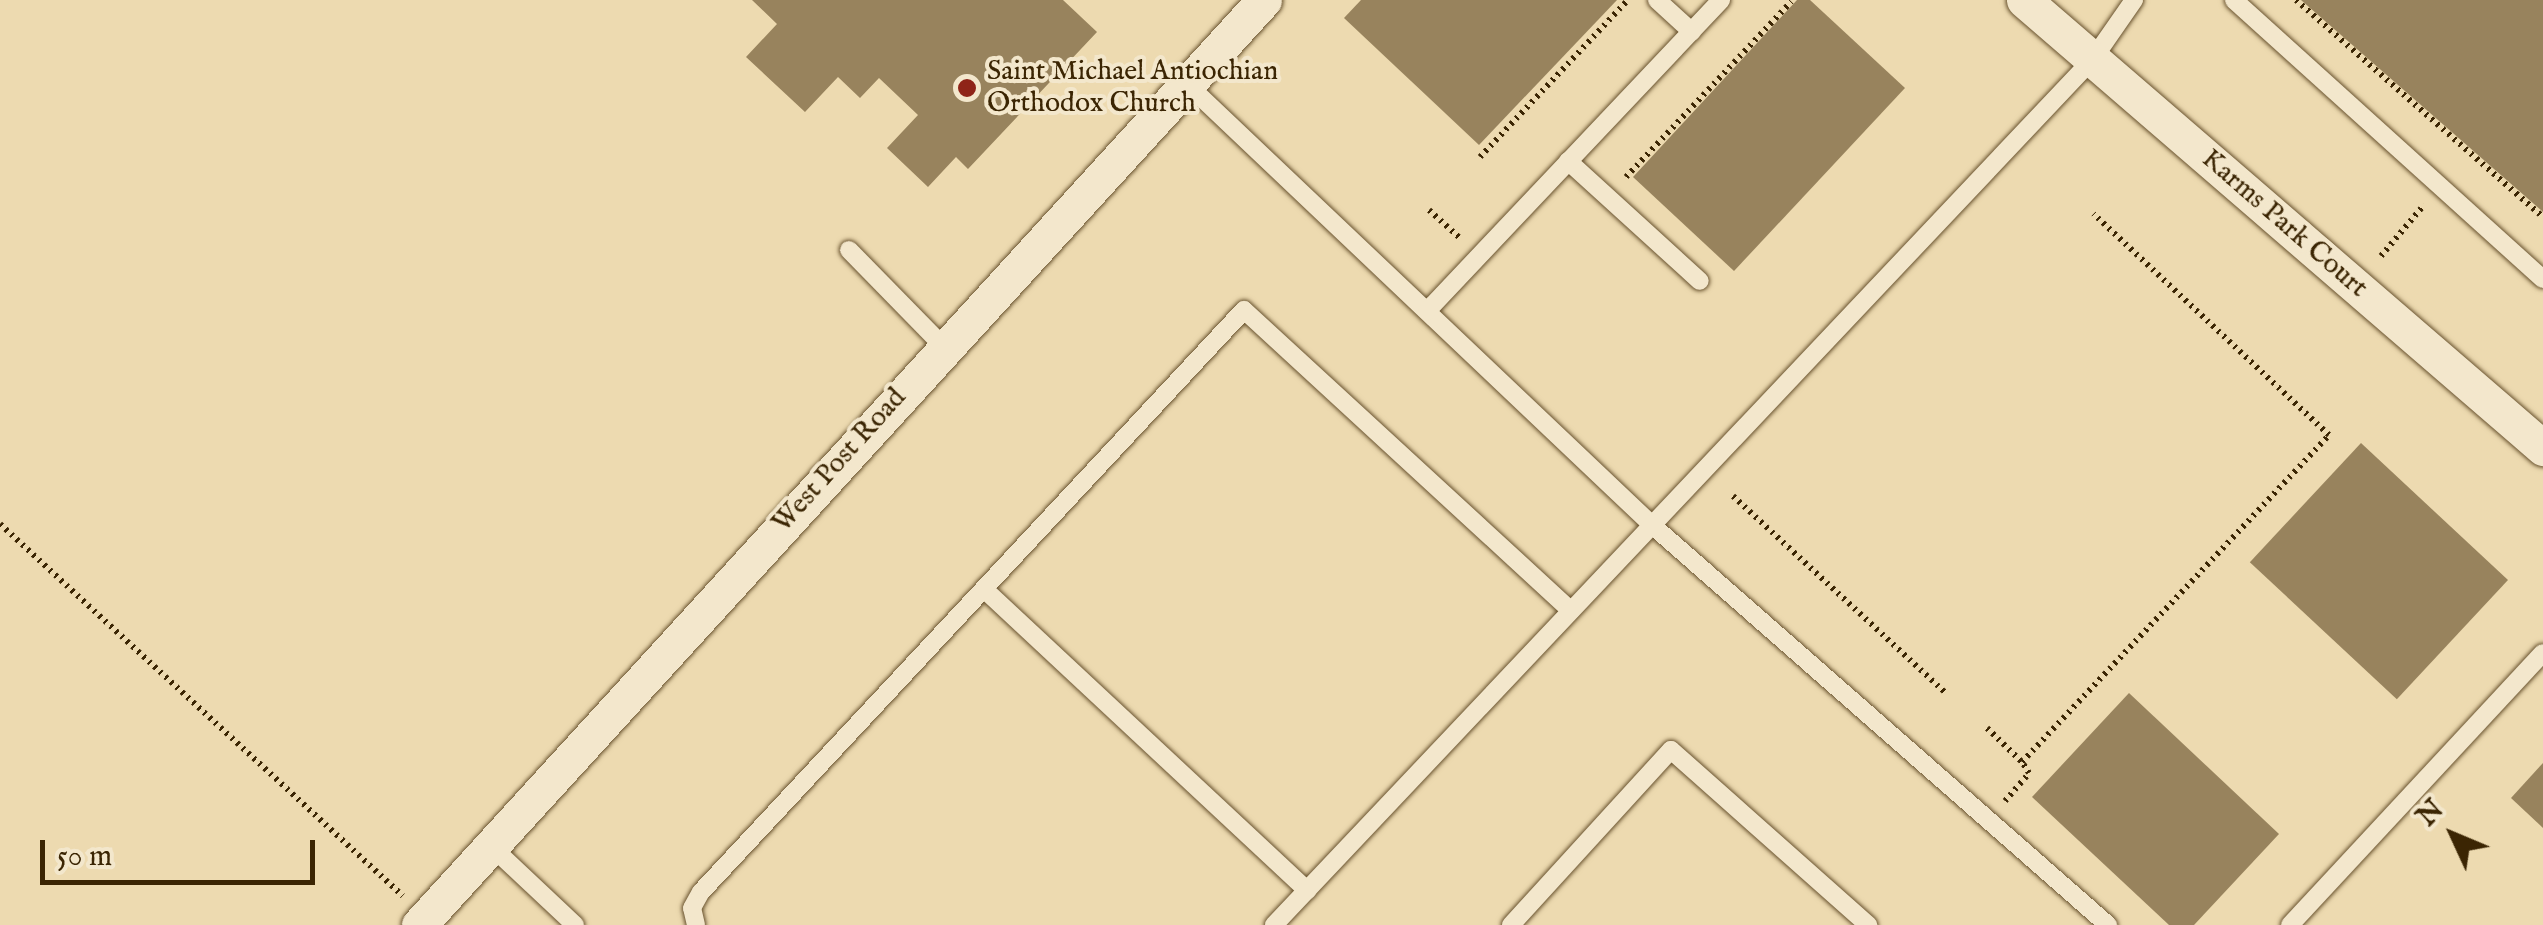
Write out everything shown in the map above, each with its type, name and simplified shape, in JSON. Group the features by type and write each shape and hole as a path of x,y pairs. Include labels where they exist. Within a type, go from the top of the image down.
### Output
{"street":[{"name":"Karms Park Court","path":"2024,0 2543,448"},
{"name":"West Post Road","path":"422,921 1186,83 1248,6"}],"lane":[{"path":"1657,0 1692,32"},
{"path":"1427,311 1721,0"},
{"path":"1274,925 2093,59 2134,0"},
{"path":"2234,0 2543,279"},
{"path":"1186,83 1652,526 2108,925"},
{"path":"1568,161 1700,281"},
{"path":"848,250 944,347"},
{"path":"696,925 692,908 700,892 1244,310 1571,611"},
{"path":"984,589 1307,890"},
{"path":"2290,925 2543,653"},
{"path":"1511,925 1671,750 1868,925"},
{"path":"492,847 576,925"}],"path":[{"path":"2296,0 2543,217"},
{"path":"1480,157 1627,1"},
{"path":"1626,177 1792,2"},
{"path":"2381,256 2424,205"},
{"path":"1429,210 1479,256"},
{"path":"2022,762 2329,436 2094,214"},
{"path":"1733,496 1945,692"},
{"path":"0,524 422,921"},
{"path":"1987,728 2029,773 2001,805"}],"building":[{"name":"Saint Michael Antiochian Orthodox Church","path":"752,0 1063,0 1097,32 968,169 956,157 928,187 887,148 918,115 879,78 860,98 838,77 805,112 746,57 777,24"},
{"path":"1361,0 1617,0 1479,145 1344,18"},
{"path":"1797,0 1810,0 1905,88 1734,271 1633,177"},
{"path":"2301,0 2543,0 2543,212"},
{"path":"2361,443 2508,580 2397,699 2250,562"},
{"path":"2129,693 2279,834 2194,925 2169,925 2032,797"},
{"path":"2543,763 2543,828 2511,798"}],"place":[{"name":"Saint Michael Antiochian Orthodox Church","path":"967,88"}]}
